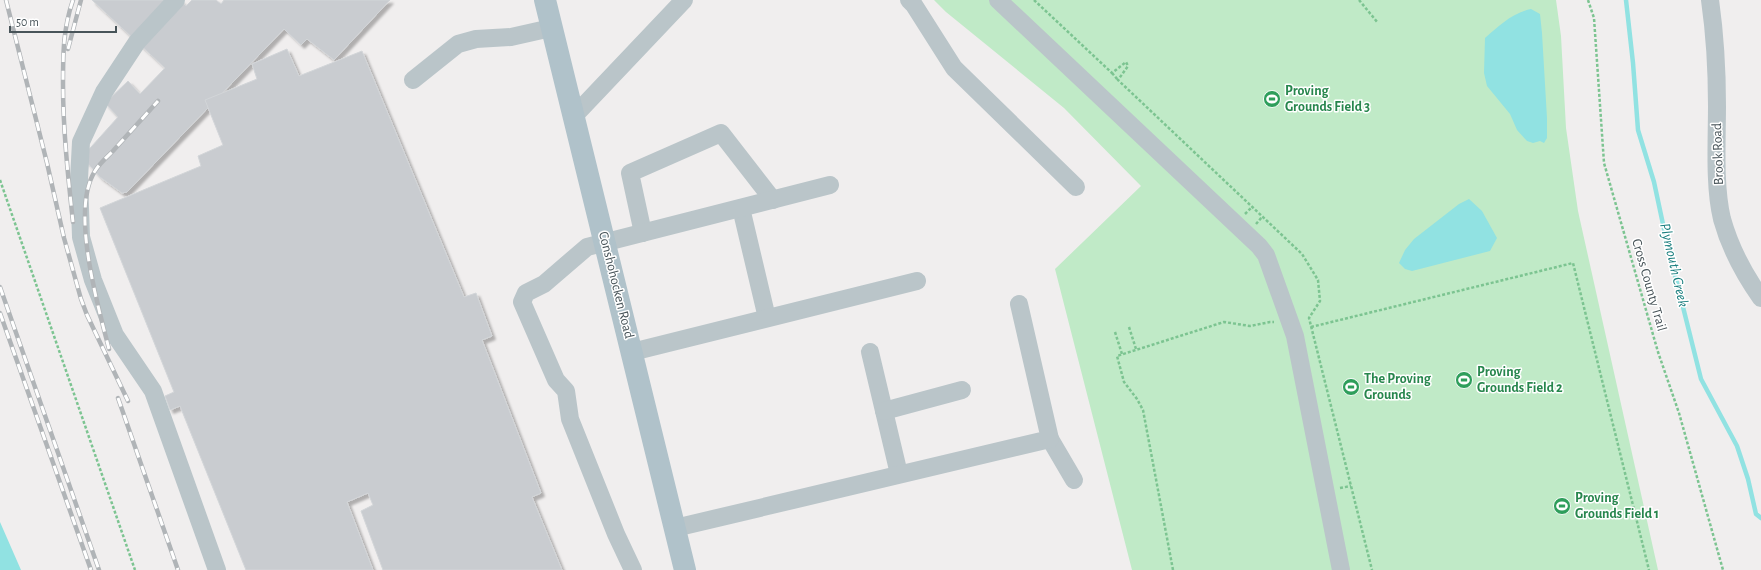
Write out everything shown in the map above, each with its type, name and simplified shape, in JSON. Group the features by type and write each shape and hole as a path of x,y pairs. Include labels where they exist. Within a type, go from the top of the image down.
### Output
{"main road":[{"name":"Conshohocken Road","path":"545,0 686,570"}],"street":[{"path":"176,0 137,42 108,86 81,142 79,179 81,237 93,280 115,335 153,390 217,570"},
{"path":"574,116 684,0"},
{"path":"909,0 914,5 954,68 1076,187"},
{"path":"998,0 1259,246 1266,255 1295,336 1341,570"},
{"name":"Brook Road","path":"1710,0 1716,36 1716,153 1722,218 1733,252 1748,280 1761,298"},
{"path":"413,80 458,44 476,39 511,37 551,28"},
{"path":"643,233 630,172 721,133 773,200"},
{"path":"633,570 616,534 570,419 566,390 556,380 522,302 526,293 544,284 587,247 830,185"},
{"path":"741,208 767,318"},
{"path":"632,352 917,282"},
{"path":"1019,304 1050,439 1074,480"},
{"path":"870,352 899,474"},
{"path":"884,411 962,390"},
{"path":"675,528 1050,439"}],"path":[{"path":"1034,0 1302,254 1318,280 1320,301 1309,318 1372,570"},
{"path":"1359,0 1378,23"},
{"name":"Cross County Trail","path":"1588,0 1594,18 1604,163 1658,352 1679,413 1723,570"},
{"path":"1112,73 1126,62 1128,66 1118,80"},
{"path":"0,180 135,570"},
{"path":"1311,327 1573,263 1649,570"},
{"path":"1173,570 1143,410 1137,399 1124,382 1117,356 1224,322 1250,326 1275,322 1279,328"},
{"path":"1129,328 1136,349"},
{"path":"1115,332 1122,354"},
{"path":"1340,489 1351,486"}],"green space":[{"name":"The Proving Grounds","path":"934,0 1556,0 1561,36 1566,128 1578,211 1658,570 1132,570 1055,269 1141,186 1064,108 946,12"}],"water":[{"path":"1531,9 1540,14 1542,33 1547,118 1547,138 1544,143 1540,141 1533,143 1527,141 1517,130 1510,114 1487,86 1484,73 1485,38 1512,17"},
{"path":"1469,199 1482,211 1497,238 1490,251 1412,271 1405,269 1399,263 1405,250 1414,239 1459,204"},
{"path":"0,522 21,570 0,570"}],"building":[{"path":"92,0 180,0 186,6 192,0 216,0 221,4 224,0 390,0 334,60 307,39 301,45 284,29 127,192 122,193 100,177 82,157 118,117 105,103 128,81 140,94 165,68"},
{"path":"287,49 299,76 362,51 464,297 476,293 492,336 482,340 541,493 532,497 562,570 383,570 361,511 373,505 368,493 347,502 373,570 246,570 180,406 170,410 165,396 174,392 100,208 201,166 198,156 223,145 205,100 257,79 252,64"}],"waterway":[{"name":"Plymouth Creek","path":"1626,0 1638,130 1654,182 1667,243 1701,379 1737,446 1748,479 1756,514 1761,518"}],"railway":[{"path":"6,0 47,163 64,238 81,299 87,315 128,401"},
{"path":"73,0 65,31 63,84 65,136 73,222"},
{"path":"68,49 81,0"},
{"path":"109,349 88,258 85,209 88,188 95,171 99,166 158,101"},
{"path":"0,287 99,570"},
{"path":"0,313 91,570"},
{"path":"118,398 178,570"}],"place":[{"name":"Proving Grounds Field 3","path":"1272,99"},
{"name":"Proving Grounds Field 2","path":"1464,380"},
{"name":"The Proving Grounds","path":"1351,387"},
{"name":"Proving Grounds Field 1","path":"1562,506"}]}
